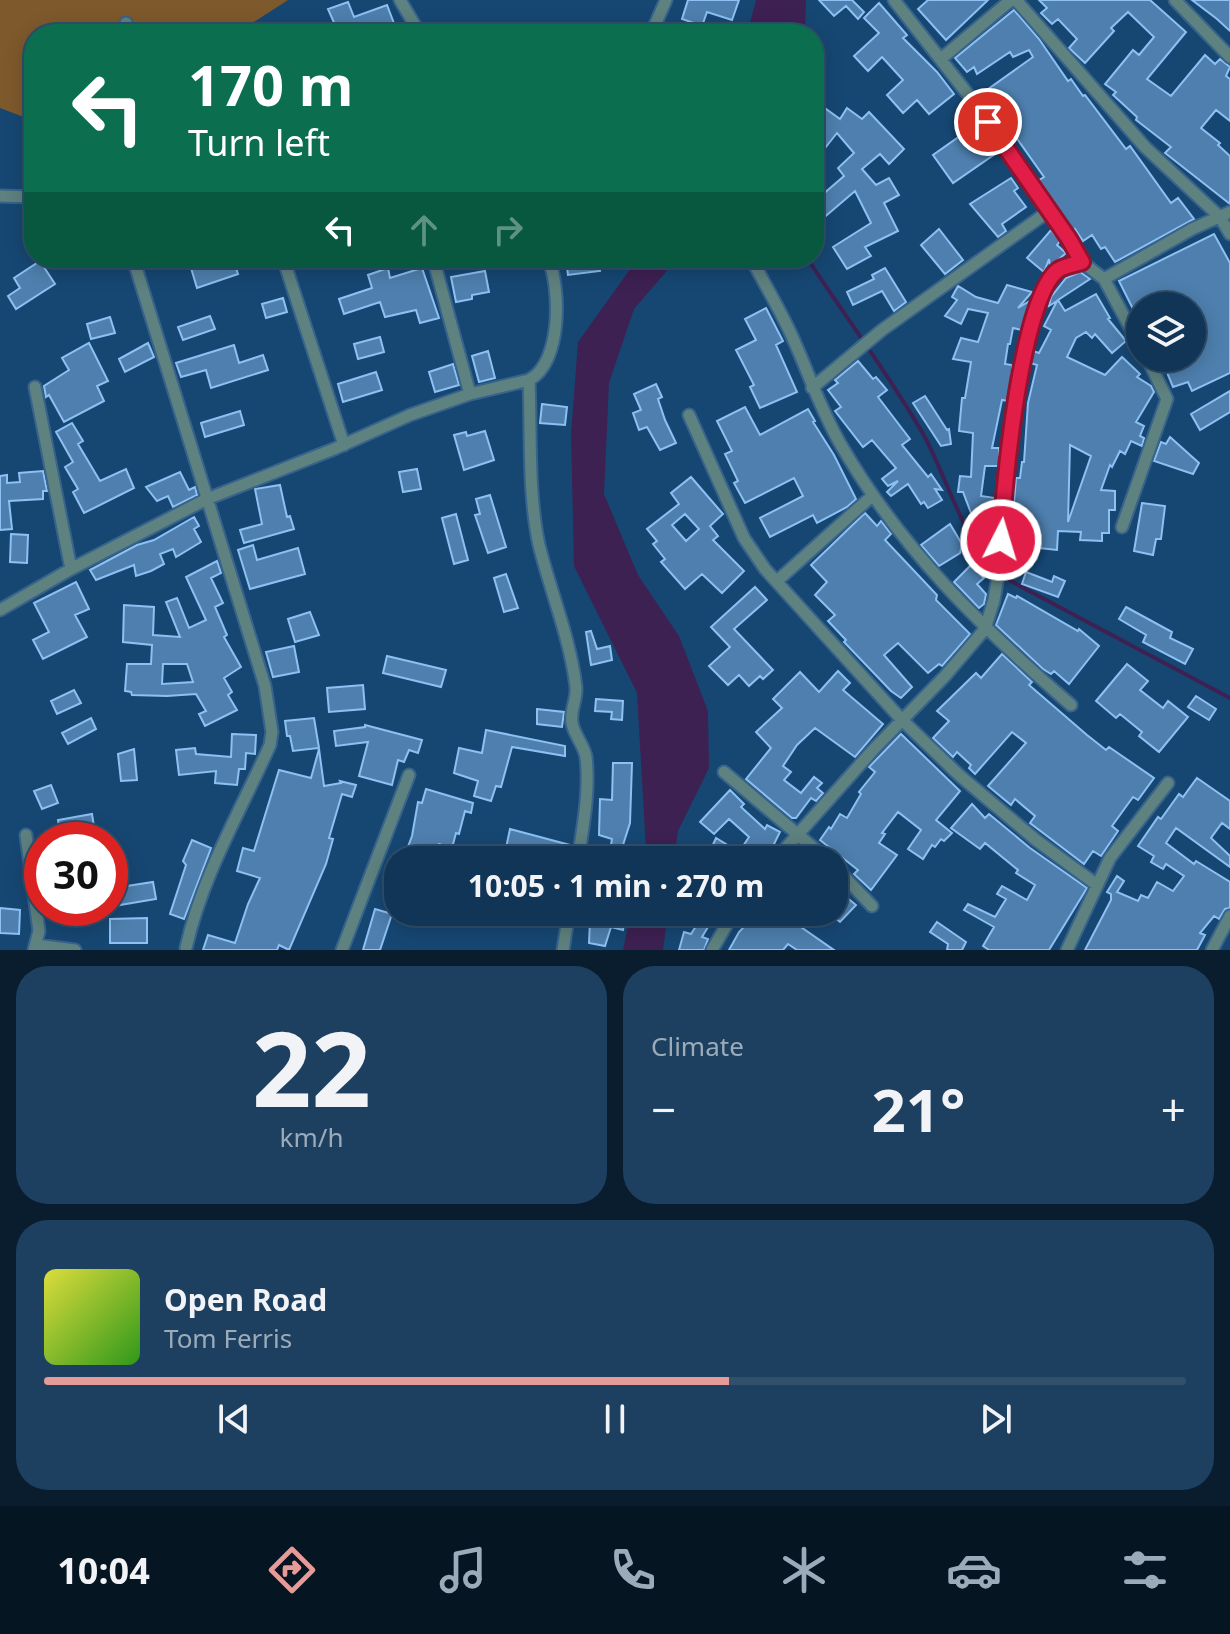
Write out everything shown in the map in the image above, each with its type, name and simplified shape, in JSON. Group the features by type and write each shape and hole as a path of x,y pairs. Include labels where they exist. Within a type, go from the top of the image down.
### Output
{"street":[{"path":"400,0 414,24"},
{"path":"655,24 666,0"},
{"path":"894,0 942,58 1082,262 1104,279 1126,320"},
{"path":"942,58 1014,0 1145,147 1225,215 1230,234"},
{"path":"1175,0 1230,57"},
{"path":"0,196 24,197"},
{"path":"812,388 870,340 1049,211"},
{"path":"1104,279 1192,229 1225,215"},
{"path":"788,846 985,629 999,568 1016,401 1028,336 1049,282 1058,270 1082,262"},
{"path":"136,268 265,686 272,732 270,745 216,857 191,924 186,948"},
{"path":"286,268 344,445"},
{"path":"436,268 470,394"},
{"path":"0,610 71,569 207,499 344,445 410,415 470,394 529,380 542,371 551,351 557,291 551,268"},
{"path":"756,268 790,332 812,388 839,442 872,496 924,561 985,629 1071,705"},
{"path":"1122,527 1167,399 1154,372"},
{"path":"529,380 529,441 539,543 561,614 571,661 576,691 571,710 573,731 586,753 585,815 580,846"},
{"path":"35,387 71,569"},
{"path":"689,415 744,538 765,569 902,720 959,775 1036,840 1097,885"},
{"path":"777,581 872,496"},
{"path":"724,772 810,846"},
{"path":"342,950 409,775"},
{"path":"1067,950 1117,848 1168,783"},
{"path":"848,881 872,906"},
{"path":"1212,950 1230,916"},
{"path":"38,926 35,948 75,950"},
{"path":"563,950 567,926"},
{"path":"712,950 726,926"}],"shaded area":[{"path":"0,0 288,0 251,24 24,24 24,117 0,108"},
{"path":"756,0 806,0 805,24 750,24"},
{"path":"631,268 669,268 634,309 609,383 604,494 638,575 679,636 708,711 709,768 678,831 676,846 646,846 637,693 574,566 571,434 578,342"},
{"path":"628,926 666,926 663,950 623,950"}],"building":[{"path":"688,0 739,0 732,20 707,12 703,24 682,19"},
{"path":"819,0 852,0 864,12 858,19 846,6 834,16"},
{"path":"928,0 988,0 946,40 918,9"},
{"path":"1039,0 1150,0 1186,32 1147,79 1171,96 1205,55 1215,64 1220,59 1230,67 1226,76 1230,79 1230,121 1216,110 1201,128 1220,143 1218,145 1230,156 1230,204 1165,153 1171,147 1136,120 1137,117 1113,95 1116,92 1105,84 1133,50 1139,55 1154,37 1128,12 1111,28 1114,31 1085,63 1069,48 1077,39 1058,19 1052,24 1041,13 1047,8"},
{"path":"1192,0 1230,0 1230,31 1217,19"},
{"path":"348,2 354,17 387,5 394,24 335,24 328,9"},
{"path":"879,3 907,35 903,38 954,94 929,114 917,100 903,113 887,95 903,80 882,57 868,71 854,56 879,33 864,18"},
{"path":"1014,10 1068,81 1071,79 1085,95 1126,149 1130,146 1171,203 1178,198 1194,219 1115,262 1092,235 1083,241 1074,231 1039,180 1044,177 984,92 1033,57 1029,50 1013,57 1010,52 977,74 974,67 967,72 955,58"},
{"path":"847,108 862,119 869,112 904,149 889,164 880,154 862,169 876,185 889,178 899,195 884,203 898,231 865,247 871,256 847,269 833,247 871,223 855,191 824,217 824,193 844,176 838,168 854,153 837,133 824,149 824,112 826,109 840,119"},
{"path":"970,129 984,149 991,143 998,152 953,183 933,155"},
{"path":"1011,178 1018,188 1014,191 1026,207 1002,224 1006,231 998,237 970,204"},
{"path":"939,229 963,260 945,274 921,245"},
{"path":"1051,230 1060,241 1057,245 1066,253 1050,267 1049,259 1044,272 1027,258"},
{"path":"1214,234 1230,263 1230,373 1192,391 1188,382 1173,387 1167,372 1206,372 1206,292 1126,292 1126,295 1119,281"},
{"path":"29,268 45,268 55,284 16,309 8,296 20,288 14,278"},
{"path":"191,268 236,268 238,274 197,288"},
{"path":"388,268 390,278 422,268 439,318 420,323 416,310 385,317 380,302 344,314 339,299 372,288 368,275"},
{"path":"567,268 600,268 600,271 568,275"},
{"path":"885,268 906,302 894,311 882,291 853,305 847,292 874,279 872,275"},
{"path":"485,271 489,292 456,302 451,277"},
{"path":"1080,272 1090,279 1058,300 1065,311 1096,294 1108,319 1126,341 1112,353 1095,334 1092,338 1086,332 1076,338 1067,357 1105,375 1122,357 1126,361 1126,372 1138,372 1140,374 1137,377 1151,386 1154,392 1136,422 1144,426 1140,436 1144,438 1142,446 1131,441 1125,454 1120,451 1112,467 1110,465 1101,490 1115,491 1115,510 1109,510 1109,533 1102,533 1102,541 1080,540 1081,532 1058,531 1057,550 1020,546 1019,552 1010,551 1016,478 1020,478 1024,462 1028,403 1037,365 1030,363 1030,359 1033,351 1039,353 1051,330 1044,326 1057,301 1049,306 1051,297 1066,278","holes":["1070,445 1091,456 1068,522"]},
{"path":"1007,285 1032,292 1018,308 1033,299 1022,330 1013,328 1008,344 1005,364 1012,365 1009,395 1008,401 1002,400 992,448 999,448 999,466 985,466 981,496 995,498 993,529 980,528 974,521 963,492 958,492 960,476 971,477 973,433 959,431 962,398 965,398 971,362 953,359 961,338 978,342 988,313 968,309 961,324 945,316 957,300 952,297 958,286 976,297 998,303"},
{"path":"283,298 287,312 266,318 262,304"},
{"path":"766,308 783,341 776,345 797,392 760,408 750,387 754,385 736,350 756,340 745,319"},
{"path":"210,316 215,329 183,340 178,327"},
{"path":"110,317 115,333 91,339 87,324"},
{"path":"380,337 384,352 358,359 354,344"},
{"path":"89,343 108,381 97,386 104,401 64,422 49,395 46,397 44,386 69,370 62,358"},
{"path":"148,343 154,357 125,372 119,359"},
{"path":"234,345 239,363 263,355 268,370 211,388 206,370 181,377 176,363"},
{"path":"488,351 495,378 479,382 472,356"},
{"path":"858,361 887,390 878,397 910,439 902,445 928,477 931,474 942,490 935,489 942,500 928,508 924,502 921,504 908,484 891,496 887,492 898,481 888,486 882,479 896,468 872,440 863,447 835,411 841,407 828,390"},
{"path":"453,364 459,385 435,392 429,372"},
{"path":"376,372 382,390 343,402 338,384"},
{"path":"656,384 662,397 658,399 665,420 676,443 660,450 647,427 639,430 633,413 641,410 634,394"},
{"path":"1230,391 1230,412 1200,430 1191,414"},
{"path":"925,396 949,429 951,444 941,446 913,403"},
{"path":"542,404 567,407 565,425 540,423"},
{"path":"745,407 760,435 808,409 856,499 817,523 813,515 770,537 760,518 803,496 794,478 745,503 734,483 738,481 725,454 732,451 717,421"},
{"path":"240,411 244,425 205,437 201,423"},
{"path":"72,423 83,441 78,444 100,481 126,469 134,488 84,513 73,492 78,489 65,467 73,462 56,432"},
{"path":"485,431 494,460 464,470 454,435 466,432 467,436"},
{"path":"1170,437 1199,463 1193,474 1154,461 1161,442 1166,444"},
{"path":"417,469 421,489 403,492 399,472"},
{"path":"43,471 47,491 43,491 43,499 9,501 12,529 0,530 0,476 7,475 7,483 20,482 19,473"},
{"path":"180,472 189,490 195,487 197,495 173,507 168,496 157,501 146,487"},
{"path":"691,477 723,514 710,526 718,536 713,540 744,571 722,593 702,574 685,589 661,562 665,559 653,544 657,541 647,529 679,504 671,493","holes":["685,514 699,529 686,541 672,525"]},
{"path":"280,485 287,517 290,516 294,529 244,543 240,530 262,524 255,489"},
{"path":"490,495 506,547 488,553 475,515 480,514 476,499"},
{"path":"1142,503 1165,506 1161,539 1156,539 1153,555 1134,551"},
{"path":"865,513 877,526 881,521 891,534 885,540 937,595 936,600 970,634 942,666 939,664 928,673 898,643 884,655 912,687 901,698 844,642 846,640 828,621 835,615 815,595 827,582 811,565"},
{"path":"456,514 468,560 454,564 442,518"},
{"path":"194,517 199,526 194,529 201,542 176,557 173,549 160,554 164,564 151,571 136,576 134,565 96,580 90,570 137,545 154,540"},
{"path":"950,524 962,544 960,553 939,566 921,545"},
{"path":"11,534 28,535 27,563 10,562"},
{"path":"253,545 257,560 298,548 305,574 250,589 238,550"},
{"path":"217,561 221,573 211,578 223,603 215,607 227,635 224,637 241,667 224,678 232,692 228,695 237,710 205,726 199,714 206,711 196,694 132,695 125,691 127,664 151,664 152,645 123,642 124,605 154,607 153,635 180,637 166,602 177,598 189,628 206,620 186,577","holes":["163,664 187,664 193,682 162,684"]},
{"path":"971,565 984,578 977,584 986,594 984,604 979,608 954,582"},
{"path":"1026,572 1052,582 1054,576 1065,581 1058,597 1022,584"},
{"path":"506,574 518,608 504,612 494,578"},
{"path":"76,582 89,609 75,615 87,637 43,659 33,640 49,632 34,603"},
{"path":"755,587 767,600 734,629 773,670 749,686 739,675 728,685 709,666 730,647 711,627"},
{"path":"1008,594 1079,629 1099,646 1069,684 1054,671 1051,674 1043,669 996,625"},
{"path":"1126,607 1172,632 1170,638 1193,649 1185,664 1143,642 1146,635 1119,619"},
{"path":"310,612 319,635 295,642 288,619"},
{"path":"591,631 597,649 610,646 612,660 591,665 586,632"},
{"path":"294,646 299,672 273,677 266,652"},
{"path":"1002,654 1032,682 1029,685 1087,735 1154,778 1138,800 1133,797 1112,826 1118,831 1101,856 1093,851 1084,864 1030,823 1035,816 1015,799 1011,805 988,786 1026,743 1012,732 975,774 969,768 971,765 957,752 953,757 933,738 949,721 937,711 976,673 981,678"},
{"path":"387,656 446,670 441,687 383,673"},
{"path":"1127,664 1148,681 1140,690 1163,708 1168,701 1188,717 1159,752 1139,736 1142,732 1120,714 1116,718 1096,701"},
{"path":"838,671 850,683 843,690 883,724 855,757 815,728 797,745 783,766 791,772 784,780 801,793 814,777 822,783 817,788 823,793 816,801 811,798 796,818 792,818 746,779 771,748 756,732 782,708 773,699 800,672 819,692"},
{"path":"363,685 365,709 329,712 327,688"},
{"path":"74,690 81,703 57,714 51,701"},
{"path":"1196,696 1216,709 1209,720 1188,707"},
{"path":"596,699 623,701 622,720 611,719 612,712 595,711"},
{"path":"537,709 564,712 562,727 537,724"},
{"path":"91,718 96,729 68,744 62,733"},
{"path":"314,718 319,748 293,751 285,721"},
{"path":"365,725 422,740 418,753 409,750 404,762 398,760 392,785 359,776 368,742 336,746 334,731"},
{"path":"486,730 565,746 565,756 512,747 501,787 496,786 491,801 474,796 478,781 454,773 459,748 482,753"},
{"path":"232,734 256,735 255,754 246,753 245,769 239,769 237,785 215,783 216,771 179,775 176,750 195,748 196,754 231,757"},
{"path":"901,734 960,791 936,820 952,833 935,847 932,845 923,859 908,849 921,830 898,812 882,833 885,834 879,843 897,855 871,890 854,874 858,870 848,862 848,846 828,846 820,840 840,814 847,818 861,794 859,792 875,772 869,767"},
{"path":"134,749 137,780 121,781 118,754"},
{"path":"319,749 324,786 340,781 356,785 352,797 342,794 329,838 333,839 326,864 289,950 279,945 277,950 203,950 208,935 235,943 260,878 237,871 243,848 254,851 279,770 311,778"},
{"path":"613,763 632,763 630,823 623,846 611,845 612,839 599,835 600,799 612,800"},
{"path":"1197,778 1230,801 1230,829 1222,823 1211,838 1230,856 1230,867 1176,828 1166,843 1194,864 1196,861 1230,882 1230,908 1225,909 1219,919 1214,916 1200,933 1205,935 1197,950 1085,950 1111,900 1111,894 1107,892 1117,876 1124,881 1117,892 1138,901 1141,895 1148,898 1157,882 1173,891 1184,876 1166,864 1163,869 1151,862 1154,856 1138,846 1158,817 1161,819 1179,794 1183,797"},
{"path":"51,785 58,803 42,809 34,791"},
{"path":"426,789 473,803 471,813 465,811 453,846 408,846 418,802 422,803"},
{"path":"730,790 744,804 741,807 765,829 767,825 780,832 773,846 743,846 749,837 729,819 714,834 700,822"},
{"path":"972,804 985,818 989,814 1030,848 1087,888 1049,950 989,950 983,946 994,927 964,910 968,904 995,917 1006,899 997,894 1002,886 1027,900 1035,885 1016,873 1018,870 985,843 980,849 951,828"},
{"path":"92,814 93,822 58,822"},
{"path":"510,829 570,845 570,846 506,846"},
{"path":"716,838 729,846 712,846"},
{"path":"192,840 211,848 184,919 170,914 186,865 183,861"},
{"path":"153,882 156,899 128,904 128,886"},
{"path":"848,898 856,905 848,914"},
{"path":"0,908 20,910 19,934 0,933"},
{"path":"375,909 384,912 384,926 388,926 380,950 363,950"},
{"path":"147,918 147,943 110,943 110,926 128,926 128,919"},
{"path":"937,922 966,942 962,950 947,950 948,944 930,932"},
{"path":"590,926 624,926 623,930 611,927 605,946 589,943"},
{"path":"696,926 709,926 702,937 708,939 704,950 679,950 684,932 691,934"},
{"path":"745,926 802,926 834,950 797,950 788,944 783,950 729,950"}],"waterway":[{"path":"814,268 909,410 971,537 999,572 1230,698"}],"route":[{"path":"988,122 1082,262 1058,270 1049,282 1028,336 1016,401 1001,540"}]}
